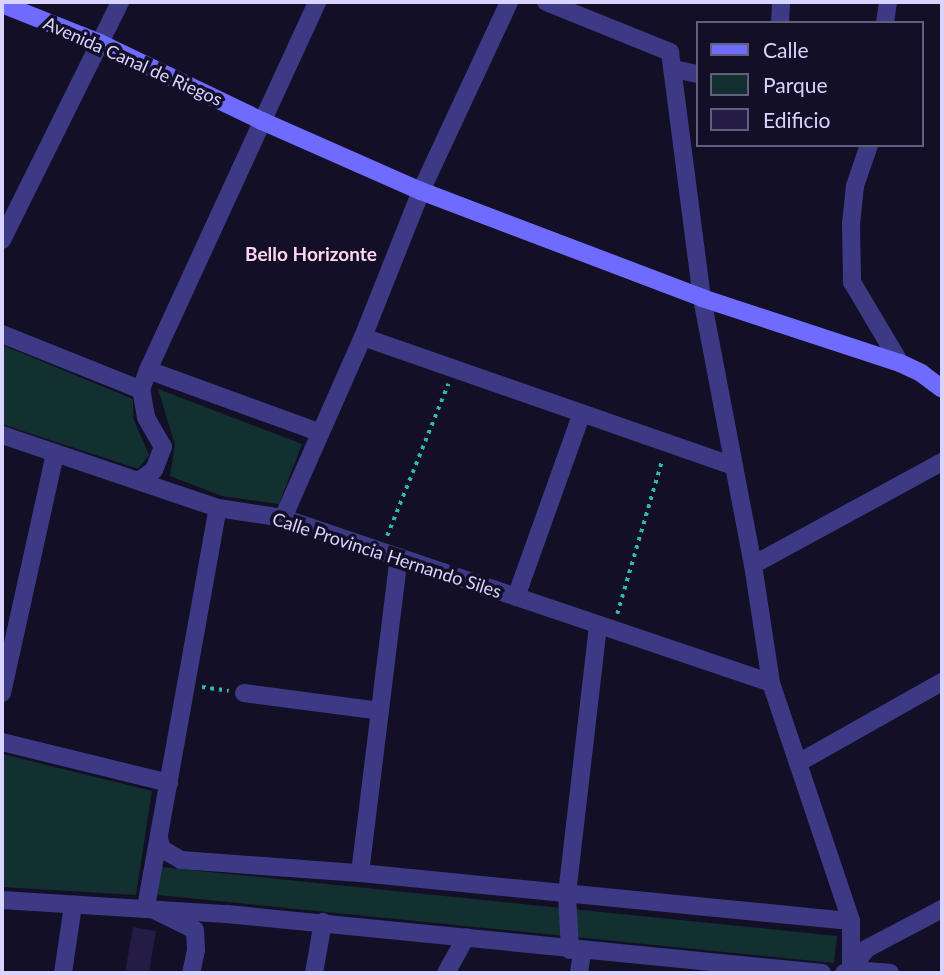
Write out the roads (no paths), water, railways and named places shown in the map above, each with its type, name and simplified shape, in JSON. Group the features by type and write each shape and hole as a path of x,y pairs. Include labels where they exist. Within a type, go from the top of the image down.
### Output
{"street":[{"path":"2,240 120,2"},
{"path":"140,480 154,470 163,447 146,418 141,390 148,370 317,2"},
{"path":"283,518 318,432 363,337 421,191 509,2"},
{"path":"546,2 670,52 702,298 753,565 771,683 851,921 849,972"},
{"path":"779,21 781,2"},
{"path":"885,21 888,2"},
{"name":"Avenida Canal de Riegos","path":"2,4 100,43 262,121 421,191 702,298 900,363 921,373 942,389"},
{"path":"674,69 696,74"},
{"path":"868,147 855,186 850,233 852,282 900,363"},
{"path":"2,334 141,390"},
{"path":"363,337 734,466"},
{"path":"148,370 318,432"},
{"path":"516,597 582,413"},
{"name":"Calle Provincia Hernando Siles","path":"2,435 218,508 283,518 771,683"},
{"path":"2,693 55,454"},
{"path":"753,565 942,462"},
{"path":"146,907 218,508"},
{"path":"360,873 398,557"},
{"path":"579,973 567,894 605,627"},
{"path":"798,763 942,682"},
{"path":"244,693 380,711"},
{"path":"2,742 169,783"},
{"path":"159,839 162,849 181,860 360,873 851,921"},
{"path":"2,900 146,907 323,922 718,968 822,973"},
{"path":"63,973 73,905"},
{"path":"146,907 195,930 196,950 191,973"},
{"path":"849,972 866,949 942,909"},
{"path":"314,973 323,922"},
{"path":"446,973 466,937"},
{"path":"849,972 890,973"}],"district":[{"name":"Bello Horizonte","path":"311,254"}]}
